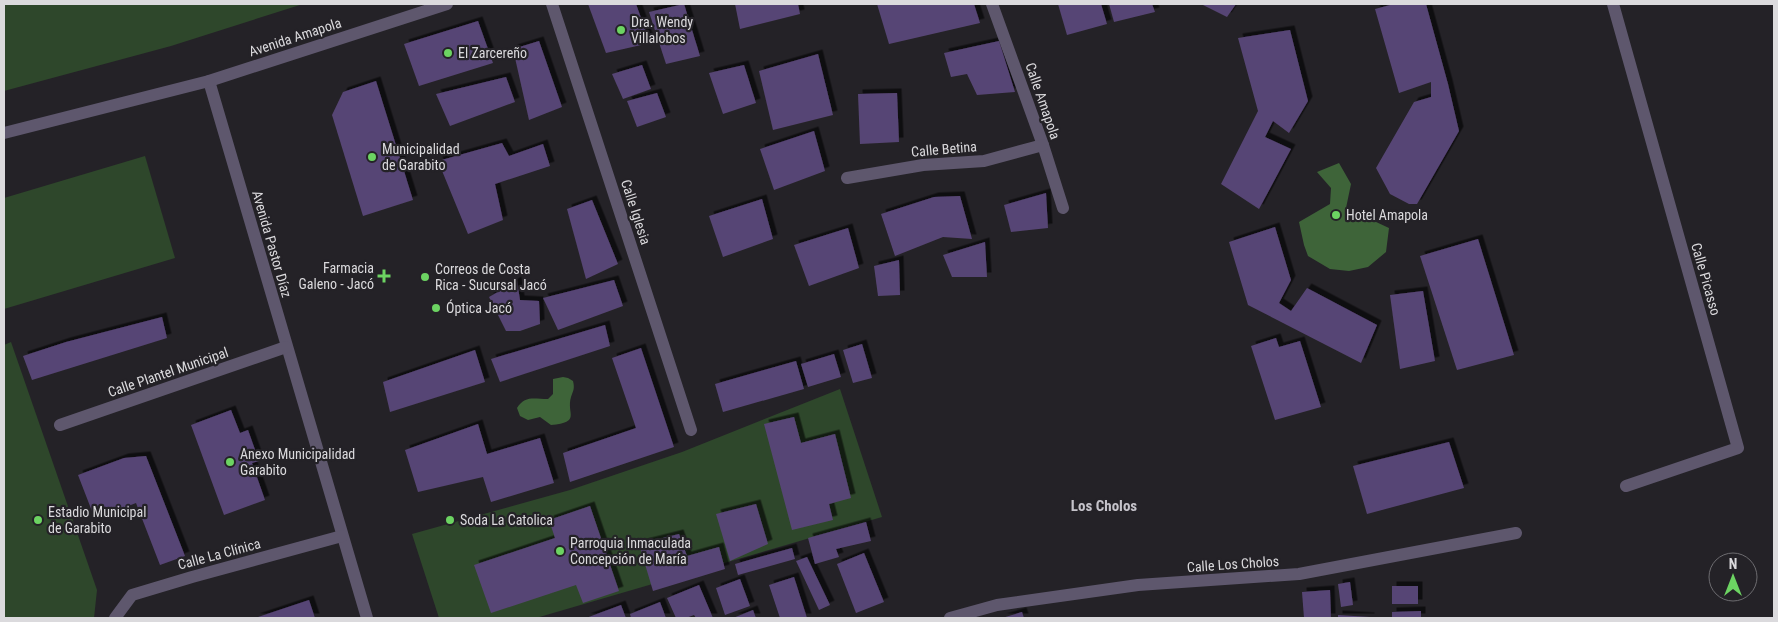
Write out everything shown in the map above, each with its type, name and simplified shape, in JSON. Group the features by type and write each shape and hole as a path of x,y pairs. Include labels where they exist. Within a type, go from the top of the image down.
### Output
{"street":[{"name":"Avenida Amapola","path":"209,81 447,4"},
{"name":"Calle Iglesia","path":"552,4 691,430"},
{"name":"Calle Amapola","path":"992,4 1043,145 1063,208"},
{"name":"Calle Picasso","path":"1613,4 1738,448 1626,486"},
{"path":"4,133 209,81"},
{"name":"Avenida Pastor Díaz","path":"209,81 342,536 369,616"},
{"name":"Calle Betina","path":"847,178 923,165 984,161 1043,145"},
{"name":"Calle Plantel Municipal","path":"60,425 286,347"},
{"name":"Calle Los Cholos","path":"950,618 997,604 1138,586 1299,574 1516,533"},
{"name":"Calle La Clínica","path":"114,618 132,595 201,574 342,536"}],"shaded area":[{"path":"4,4 303,4 171,46 4,91"},
{"path":"145,156 175,258 4,309 4,198"},
{"name":"Hotel Amapola","path":"1339,163 1351,184 1346,208 1389,228 1386,252 1368,267 1349,271 1330,269 1308,256 1299,222 1330,204 1331,188 1317,172"},
{"name":"Estadio Municipal de Garabito","path":"11,342 97,590 94,618 4,618 4,345"},
{"path":"563,377 573,381 574,384 570,403 570,419 561,424 551,425 540,417 528,420 520,416 517,408 523,401 527,399 548,399 553,394 553,379"},
{"path":"840,389 882,517 536,618 439,618 412,534 570,490 682,452"}],"building":[{"name":"Dra. Wendy Villalobos","path":"588,4 636,4 650,43 606,53"},
{"path":"684,4 700,56 666,64 649,12"},
{"path":"735,4 798,4 800,14 740,29"},
{"path":"877,4 974,4 980,23 889,44"},
{"path":"1058,4 1101,4 1107,24 1067,35"},
{"path":"1109,4 1152,4 1155,12 1114,22"},
{"path":"1201,4 1236,4 1227,17"},
{"name":"Hotel Amapola","path":"1394,4 1426,4 1459,131 1417,204 1409,204 1390,194 1376,168 1414,102 1431,97 1431,82 1399,93 1375,9"},
{"name":"El Zarcereño","path":"478,21 493,63 419,86 404,44"},
{"path":"1290,30 1308,101 1289,133 1273,121 1265,137 1291,149 1259,209 1221,184 1258,111 1238,38"},
{"path":"539,41 562,107 529,120 513,49"},
{"path":"999,41 1015,92 977,95 967,74 951,77 944,53"},
{"path":"818,54 833,115 773,130 759,71"},
{"path":"642,65 651,89 623,99 612,74"},
{"path":"744,65 756,103 723,114 709,73"},
{"path":"506,77 515,102 450,126 436,94"},
{"name":"Municipalidad de Garabito","path":"376,81 413,200 363,216 332,115 343,92"},
{"path":"657,93 666,117 637,127 627,101"},
{"path":"897,93 899,142 860,144 858,94"},
{"path":"814,131 825,171 774,190 760,149"},
{"path":"502,143 509,156 543,144 550,166 495,184 503,220 468,234 438,161"},
{"path":"1046,193 1048,228 1011,232 1004,205"},
{"path":"960,196 972,239 943,237 895,256 881,214 934,197"},
{"path":"762,199 773,239 723,257 709,216"},
{"path":"592,200 618,264 586,279 567,209"},
{"path":"1275,227 1291,280 1279,303 1291,311 1307,288 1377,325 1361,363 1248,305 1229,242"},
{"path":"848,228 859,268 809,286 794,245"},
{"name":"Hotel Amapola","path":"1478,239 1514,355 1457,370 1420,256"},
{"path":"985,242 987,277 952,277 943,255"},
{"path":"899,260 900,295 878,296 874,266"},
{"path":"614,280 623,306 558,330 543,298"},
{"path":"517,281 520,300 539,301 540,324 520,331 506,331 489,297"},
{"path":"1423,291 1435,361 1400,369 1390,295"},
{"path":"162,317 167,338 32,380 23,356 66,342"},
{"path":"605,325 610,346 500,382 491,359"},
{"path":"1276,338 1279,347 1300,341 1321,407 1275,420 1251,346"},
{"path":"862,344 872,378 853,383 843,350"},
{"path":"641,348 674,447 570,482 563,453 636,428 612,358"},
{"path":"475,350 485,382 390,412 383,382"},
{"path":"834,354 841,377 808,387 801,364"},
{"path":"796,361 804,389 723,412 715,384"},
{"name":"Anexo Municipalidad Garabito","path":"231,410 240,433 248,430 259,461 252,463 265,500 224,515 191,425"},
{"path":"794,417 801,443 835,434 851,498 829,504 833,520 792,530 764,424"},
{"path":"478,424 487,454 540,438 554,483 491,502 483,477 418,492 405,450"},
{"path":"1449,442 1464,488 1367,514 1353,466"},
{"path":"146,456 185,556 160,565 136,503 95,519 78,475 124,458"},
{"path":"756,504 768,544 730,561 716,514"},
{"name":"Parroquia Inmaculada Concepción de María","path":"590,506 619,591 583,603 576,585 491,613 474,565 555,538 549,520"},
{"path":"866,522 871,541 836,549 839,557 815,564 808,538"},
{"path":"679,534 687,556 719,547 725,569 653,591 639,544"},
{"path":"792,548 795,559 738,575 735,564"},
{"path":"864,553 884,602 856,613 837,564"},
{"path":"807,557 830,605 819,610 796,561"},
{"path":"794,577 807,618 780,618 769,585"},
{"path":"740,579 750,606 725,615 716,588"},
{"path":"1350,582 1353,605 1341,607 1338,584"},
{"path":"699,585 713,618 696,618 694,615 686,618 676,618 667,598"},
{"path":"1392,586 1418,586 1418,604 1392,604"},
{"path":"1330,590 1331,618 1304,618 1302,592"},
{"path":"309,600 315,618 255,618"},
{"path":"660,602 666,618 631,618 630,614"},
{"path":"621,605 626,618 586,618"},
{"path":"753,610 756,618 733,618"},
{"path":"1421,611 1421,618 1392,618 1392,612"},
{"path":"1022,612 1024,618 1002,618"},
{"path":"1338,615 1370,617 1370,618 1338,618"}],"place":[{"name":"Dra. Wendy Villalobos","path":"621,30"},
{"name":"El Zarcereño","path":"448,53"},
{"name":"Municipalidad de Garabito","path":"372,157"},
{"name":"Hotel Amapola","path":"1336,215"},
{"name":"Farmacia Galeno - Jacó","path":"384,276"},
{"name":"Correos de Costa Rica - Sucursal Jacó","path":"425,277"},
{"name":"Óptica Jacó","path":"436,308"},
{"name":"Anexo Municipalidad Garabito","path":"230,462"},
{"name":"Estadio Municipal de Garabito","path":"38,520"},
{"name":"Soda La Catolica","path":"450,520"},
{"name":"Parroquia Inmaculada Concepción de María","path":"560,551"}],"district":[{"name":"Los Cholos","path":"1104,506"}]}
